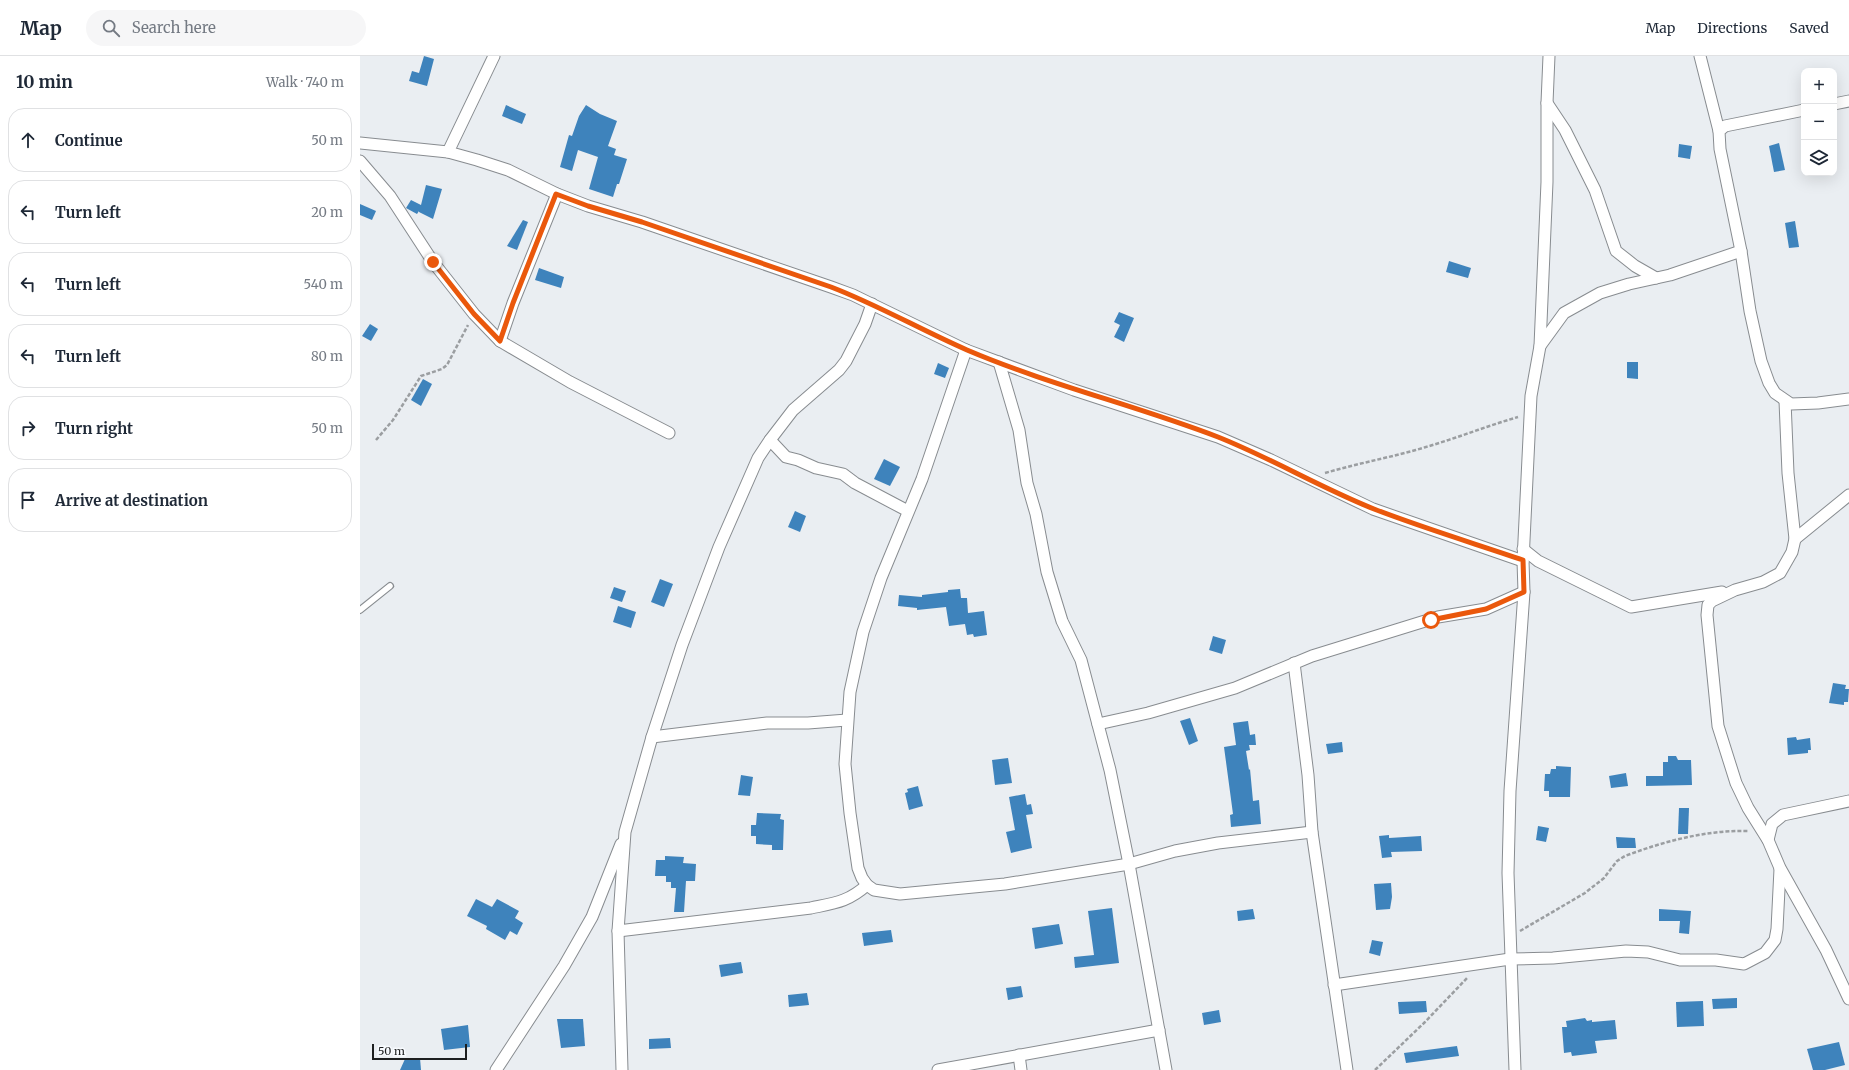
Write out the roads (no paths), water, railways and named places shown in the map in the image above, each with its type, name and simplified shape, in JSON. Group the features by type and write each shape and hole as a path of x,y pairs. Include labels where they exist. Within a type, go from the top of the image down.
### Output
{"street":[{"path":"448,152 494,56"},
{"path":"1515,1070 1508,873 1510,791 1524,592 1523,549 1531,396 1540,346 1547,182 1547,103 1549,56"},
{"path":"1700,56 1720,131 1720,149 1741,251 1750,312 1761,361 1769,383 1775,393 1785,401 1801,404 1849,399"},
{"path":"1837,103 1849,101"},
{"path":"1547,103 1564,130 1595,190 1616,251 1636,266 1656,278"},
{"path":"1720,131 1725,126 1801,111"},
{"path":"360,143 448,152 508,170 556,194 588,206 649,224 831,287 872,304 966,350 1074,390 1218,437 1271,460 1373,509 1523,560"},
{"path":"360,161 390,196 433,262 474,314 500,341 570,382 669,433"},
{"path":"500,341 513,303 556,194"},
{"path":"1540,346 1564,313 1600,294 1670,275 1741,251"},
{"path":"496,1070 564,966 592,917 625,832 652,737 682,645 719,547 758,458 794,410 839,370 846,361 862,331 872,304"},
{"path":"966,350 922,479 881,578 863,632 850,692 845,764 858,868 867,885 874,890 883,893 908,893 1005,884 1129,864 1198,846 1312,832"},
{"path":"999,362 1019,430 1028,483 1036,514 1047,572 1062,621 1081,660 1110,770 1129,864 1166,1070"},
{"path":"1523,549 1538,561 1631,607 1735,590 1756,585 1780,573 1792,552 1795,539 1788,473 1785,401"},
{"path":"770,440 786,457 798,460 816,468 842,474 855,483 908,511"},
{"path":"1795,539 1849,495"},
{"path":"1735,590 1712,601 1707,608 1718,726 1736,783 1748,808 1766,835 1780,868 1826,950 1849,999"},
{"path":"1098,724 1148,713 1235,688 1294,663 1332,650 1438,618 1486,609 1524,592"},
{"path":"1294,663 1308,775 1312,832 1347,1070"},
{"path":"652,737 767,723 808,723 847,720"},
{"path":"1766,835 1772,824 1783,816 1849,801"},
{"path":"622,1070 618,931 625,832"},
{"path":"1334,984 1510,959 1633,951 1680,960 1716,960 1738,964 1747,963 1765,953 1775,940 1777,929 1780,868"},
{"path":"618,931 811,908 842,902 856,895 867,885"},
{"path":"938,1070 1159,1030"},
{"path":"1019,1055 1021,1070"}],"lane":[{"path":"360,610 390,586"}]}
